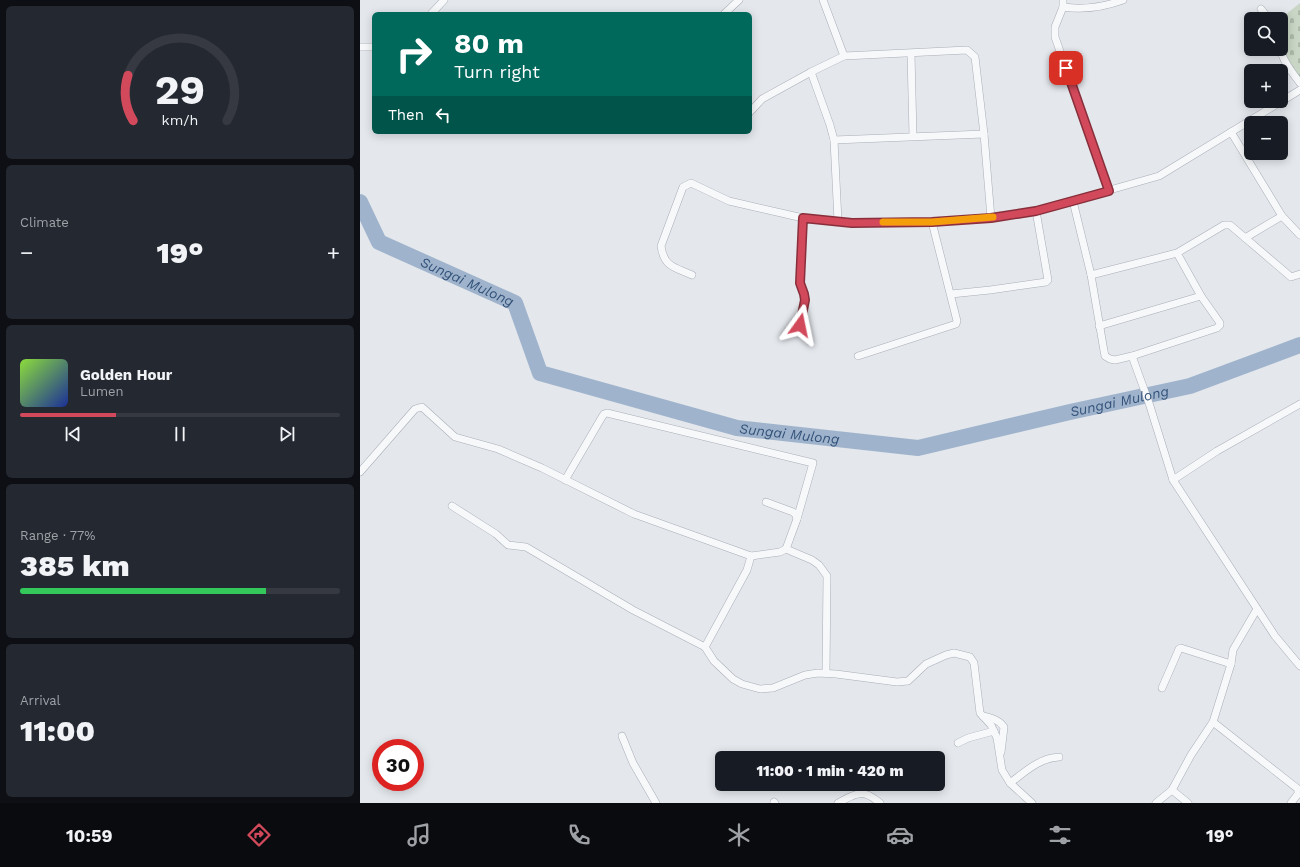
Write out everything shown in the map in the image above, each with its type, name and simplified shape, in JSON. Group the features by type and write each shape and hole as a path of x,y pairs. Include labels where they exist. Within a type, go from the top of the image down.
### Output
{"street":[{"path":"433,12 444,0"},
{"path":"726,12 739,0"},
{"path":"823,0 844,56"},
{"path":"1109,191 1055,37 1055,27 1063,4 1077,9 1093,8 1110,5 1123,0"},
{"path":"360,47 372,47"},
{"path":"752,110 762,99 844,56 911,54 967,50 975,57 984,134 991,218"},
{"path":"911,54 914,136"},
{"path":"1282,56 1300,84"},
{"path":"811,72 834,140 838,221"},
{"path":"692,275 667,264 662,255 661,246 683,187 691,183 729,201 803,218 852,223 932,222 991,218 1036,211 1159,176 1300,90"},
{"path":"1231,132 1282,216 1300,235"},
{"path":"834,140 984,134"},
{"path":"1073,201 1091,275 1105,356 1110,359 1115,360 1132,356 1217,328 1220,325 1201,296 1177,253"},
{"path":"951,294 1046,282 1048,280 1036,211"},
{"path":"1245,238 1282,216"},
{"path":"800,325 805,300 800,283 803,218"},
{"path":"858,356 956,324 957,321 951,294 932,222"},
{"path":"1091,275 1177,253 1224,225 1230,225 1291,277 1300,274"},
{"path":"1099,326 1201,296"},
{"path":"1132,356 1149,403 1172,480 1275,636 1300,666"},
{"path":"1172,480 1217,451 1300,404"},
{"path":"360,472 415,409 422,407 455,437 498,449 634,514 751,556 780,552 786,549 797,519 813,463 607,413 602,417 565,480"},
{"path":"766,502 793,512 797,519"},
{"path":"452,506 496,534 508,545 526,547 633,610 705,647 714,661 733,679 742,684 760,689 773,688 805,675 818,673 898,682 908,680 926,664 936,659 954,653 963,654 970,657 974,663 980,713 998,738 1002,770 1010,783 1032,803"},
{"path":"786,549 812,560 819,565 827,576 826,673"},
{"path":"705,647 747,570 751,556"},
{"path":"1156,803 1172,790 1191,755 1213,722 1231,664 1233,650 1257,609"},
{"path":"1162,688 1181,648 1231,664"},
{"path":"983,716 996,720 1004,727 1000,755"},
{"path":"1213,722 1298,788 1298,794 1291,803"},
{"path":"958,743 968,738 994,731"},
{"path":"622,736 633,763 656,803"},
{"path":"1010,783 1039,762 1050,757 1059,757"},
{"path":"1172,790 1188,803"},
{"path":"838,803 854,794 864,793 873,797 880,803"}],"green space":[{"path":"1300,3 1300,77 1285,56 1288,56 1288,13"}],"waterway":[{"name":"Sungai Mulong","path":"360,202 379,242 515,303 540,373 737,428 918,448 1070,412 1190,386 1300,345"}],"slow traffic":[{"path":"883,222 932,222 993,217"}],"route":[{"path":"800,325 805,300 800,283 803,218 852,223 932,222 991,218 1036,211 1109,191 1066,68"}]}
